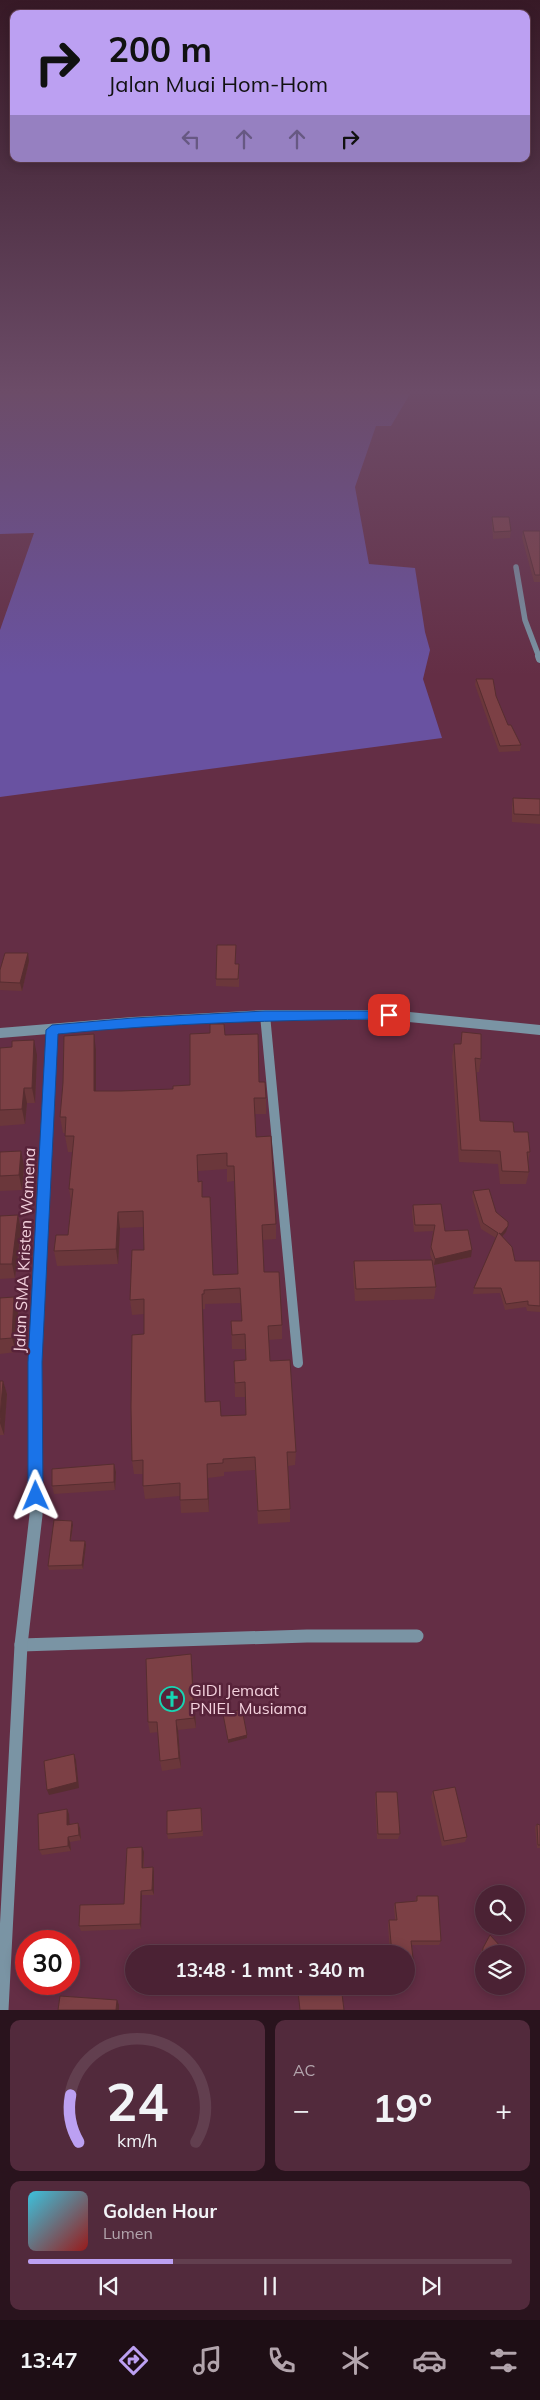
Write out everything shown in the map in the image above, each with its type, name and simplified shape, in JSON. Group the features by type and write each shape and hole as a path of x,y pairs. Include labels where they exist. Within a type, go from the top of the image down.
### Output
{"street":[{"path":"516,567 525,620 540,659"},
{"path":"0,1033 133,1022 265,1016 389,1015 540,1030"},
{"path":"265,1016 298,1363"},
{"name":"Jalan SMA Kristen Wamena","path":"2,2010 21,1645 36,1514 35,1362 52,1030"},
{"path":"21,1645 307,1636 417,1636"}],"shaded area":[{"path":"0,488 355,488 369,564 415,568 425,632 430,650 423,679 442,738 0,797 0,630 34,533 0,534"}],"building":[{"path":"492,517 509,517 511,531 494,532"},
{"path":"523,531 540,531 540,575 535,575"},
{"path":"476,679 493,679 496,696 508,725 511,725 521,745 500,746"},
{"path":"513,798 540,799 540,815 514,814"},
{"path":"217,945 236,945 235,964 239,964 238,979 216,979"},
{"path":"5,953 28,953 20,983 0,982 0,970"},
{"path":"210,1024 224,1024 225,1035 258,1034 259,1082 265,1082 266,1098 254,1098 256,1137 271,1136 276,1224 262,1225 264,1272 279,1272 282,1325 268,1326 270,1361 290,1360 296,1452 287,1452 290,1509 258,1511 255,1457 223,1459 223,1463 207,1464 208,1499 180,1500 180,1483 143,1486 143,1460 132,1461 131,1407 132,1335 144,1334 144,1299 130,1300 132,1250 144,1250 143,1211 118,1212 116,1249 54,1251 56,1235 68,1235 73,1189 69,1189 74,1136 65,1136 66,1117 60,1117 64,1036 94,1034 94,1091 121,1091 173,1089 173,1086 190,1085 190,1034 210,1033","holes":["227,1153 227,1166 234,1166 238,1274 213,1275 210,1197 202,1197 202,1181 198,1182 197,1155","240,1288 242,1321 231,1321 232,1335 245,1334 246,1360 234,1361 235,1383 245,1382 246,1415 221,1416 220,1401 205,1402 202,1294 204,1294 204,1290"]},
{"path":"462,1032 481,1034 481,1059 475,1058 480,1121 513,1122 514,1132 528,1132 529,1172 502,1171 500,1151 461,1150 454,1044 461,1044"},
{"path":"34,1040 32,1088 24,1088 22,1109 0,1110 0,1048 12,1047 12,1041"},
{"path":"21,1151 19,1175 0,1176 0,1152"},
{"path":"489,1189 496,1212 508,1222 508,1226 501,1234 499,1233 512,1247 515,1261 540,1261 540,1306 528,1305 528,1301 506,1304 501,1288 474,1288 498,1233 483,1223 473,1191"},
{"path":"441,1204 445,1231 468,1230 472,1250 435,1259 431,1247 435,1225 415,1225 413,1205"},
{"path":"18,1215 12,1264 0,1264 0,1216"},
{"path":"432,1260 436,1287 356,1289 354,1261"},
{"path":"14,1297 12,1338 0,1339 0,1298"},
{"path":"0,1381 3,1381 0,1418"},
{"path":"114,1464 114,1482 52,1486 52,1469"},
{"path":"54,1520 72,1521 70,1541 85,1541 82,1565 48,1566"},
{"name":"GIDI Jemaat PNIEL Musiama","path":"191,1654 194,1718 176,1720 179,1758 160,1761 157,1722 148,1722 146,1659"},
{"path":"242,1709 247,1735 228,1740 223,1714"},
{"path":"74,1754 77,1782 47,1790 44,1761"},
{"path":"455,1787 467,1837 444,1841 433,1791"},
{"path":"376,1792 397,1792 400,1834 378,1834"},
{"path":"201,1808 202,1831 167,1834 167,1811"},
{"path":"67,1809 67,1825 78,1823 79,1835 68,1837 68,1846 39,1850 38,1814"},
{"path":"537,1824 540,1825 540,1845 538,1845"},
{"path":"142,1847 142,1868 153,1867 152,1890 141,1891 140,1924 79,1926 80,1905 124,1904 127,1848"},
{"path":"417,1896 438,1896 441,1941 411,1941 411,1945 391,1945 389,1920 397,1920 395,1903 417,1901"},
{"path":"490,1935 499,1945 485,1945"},
{"path":"298,1995 342,1995 344,2010 300,2010"},
{"path":"60,1996 117,2000 116,2010 58,2010"}],"place":[{"name":"GIDI Jemaat PNIEL Musiama","path":"172,1699"}],"route":[{"path":"36,1496 35,1362 52,1030 133,1022 265,1016 389,1015"}]}
